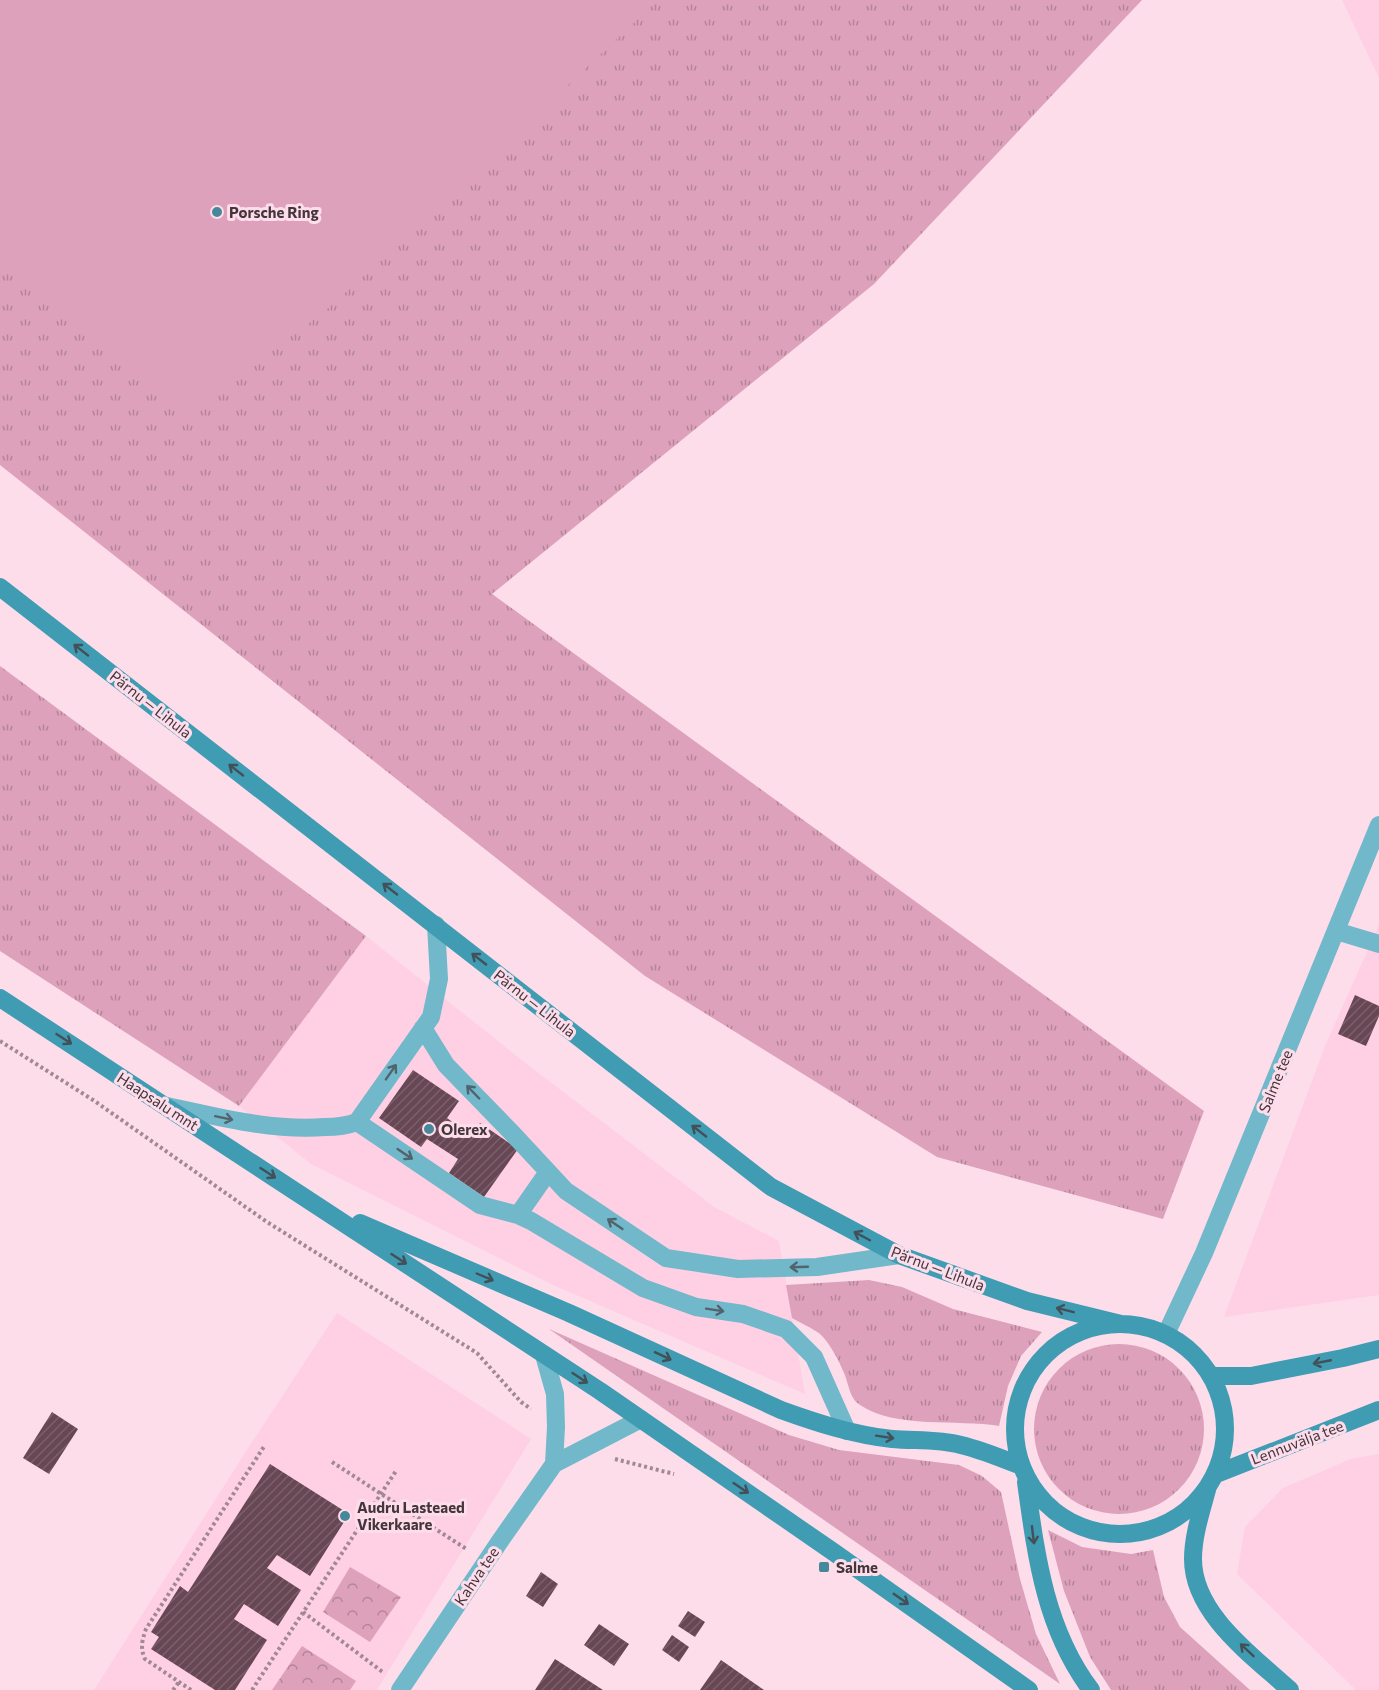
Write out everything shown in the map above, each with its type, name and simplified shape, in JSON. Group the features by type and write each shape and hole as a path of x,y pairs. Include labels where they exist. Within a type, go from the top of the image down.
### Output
{"main road":[{"name":"Pärnu — Lihula","path":"0,587 771,1187 898,1255 1027,1301 1121,1324"},
{"name":"Haapsalu mnt","path":"0,998 315,1204"},
{"path":"315,1204 641,1419 1029,1690"},
{"path":"315,1204 569,1313 781,1410 847,1431 891,1438 933,1440 984,1451 1023,1472 1036,1493 1058,1515 1096,1532 1132,1534 1167,1524 1196,1502 1211,1481"},
{"path":"1091,1690 1066,1651 1054,1624 1035,1551 1023,1472 1015,1442 1015,1420 1018,1399 1025,1382 1037,1364 1068,1337 1108,1324 1144,1327 1166,1334 1195,1356 1211,1376 1223,1408 1225,1429 1222,1454 1197,1528 1193,1558 1194,1576 1211,1612 1229,1634 1290,1690"},
{"path":"1211,1376 1251,1376 1379,1349"},
{"name":"Lennuvälja tee","path":"1211,1481 1379,1410"}],"street":[{"name":"Salme tee","path":"1166,1334 1204,1253 1379,825"},
{"path":"166,1106 254,1125 307,1129 347,1126 357,1122 431,1017 439,979 436,925"},
{"path":"1336,931 1379,944"},
{"path":"423,1028 446,1065 566,1191 666,1258 738,1269 817,1267 898,1255"},
{"path":"357,1122 480,1204 531,1221 643,1288 696,1307 743,1314 786,1329 814,1357 847,1431"},
{"path":"518,1215 548,1172"},
{"path":"544,1355 555,1394 554,1464"},
{"name":"Kahva tee","path":"401,1689 554,1464 641,1419"}],"path":[{"path":"0,1041 93,1100 267,1222 477,1353 521,1402 556,1427"},
{"path":"191,1690 145,1659 142,1653 142,1640 265,1445"},
{"path":"587,1447 616,1460 683,1476"},
{"path":"332,1462 486,1562"},
{"path":"252,1690 396,1471"},
{"path":"303,1612 401,1689"},
{"path":"173,1690 179,1682"}],"shaded area":[{"path":"1342,0 1379,0 1379,78"},
{"path":"1379,925 1379,1295 1224,1317 1325,1046"},
{"path":"366,936 528,1065 714,1207 779,1241 805,1394 553,1285 311,1164 239,1106"},
{"name":"Audru Lasteaed Vikerkaare","path":"337,1313 531,1439 377,1690 94,1690 247,1450"},
{"path":"1379,1454 1379,1690 1356,1690 1237,1574 1245,1527 1283,1488 1351,1459"}],"green space":[{"path":"0,0 1142,0 874,284 492,594 1204,1111 1163,1219 937,1157 645,976 0,465"},
{"name":"Porsche Ring","path":"0,0 658,0 323,313 190,410 0,264"},
{"path":"0,666 366,936 239,1106 0,951"},
{"path":"869,1280 902,1287 953,1309 1042,1332 1021,1356 1008,1386 999,1426 908,1420 874,1413 856,1402 851,1395 840,1363 827,1342 820,1334 792,1318 786,1285"},
{"path":"549,1329 789,1435 839,1450 959,1465 982,1476 1001,1492 1020,1579 1036,1634 1060,1684"},
{"path":"1119,1344 1151,1351 1179,1369 1197,1397 1204,1429 1197,1461 1179,1489 1151,1507 1119,1514 1087,1507 1059,1489 1041,1461 1034,1429 1041,1397 1059,1369 1087,1351"},
{"path":"1048,1530 1082,1547 1131,1554 1153,1550 1164,1597 1180,1627 1250,1690 1111,1690 1090,1657 1064,1591"},
{"path":"350,1567 401,1597 370,1642 323,1612"},
{"path":"302,1646 356,1681 350,1690 272,1690"}],"building":[{"path":"1355,995 1379,1006 1379,1016 1366,1046 1338,1034"},
{"name":"Olerex","path":"413,1070 459,1101 447,1118 471,1136 480,1123 518,1149 484,1197 449,1173 458,1159 427,1139 421,1147 379,1118"},
{"path":"52,1412 78,1429 49,1474 23,1458"},
{"path":"270,1464 349,1514 310,1576 277,1555 267,1568 301,1590 278,1626 244,1604 234,1619 267,1640 235,1690 215,1690 151,1649 159,1637 151,1632 180,1586 188,1592"},
{"path":"541,1572 558,1584 543,1607 526,1596"},
{"path":"688,1611 705,1622 695,1637 678,1626"},
{"path":"599,1624 629,1644 614,1666 584,1645"},
{"path":"672,1635 689,1647 679,1662 662,1650"},
{"path":"555,1659 603,1690 535,1690"},
{"path":"721,1660 764,1690 700,1690"}],"place":[{"name":"Porsche Ring","path":"217,212"},
{"name":"Olerex","path":"429,1129"},
{"name":"Audru Lasteaed Vikerkaare","path":"345,1516"},
{"name":"Salme","path":"824,1567"}]}
